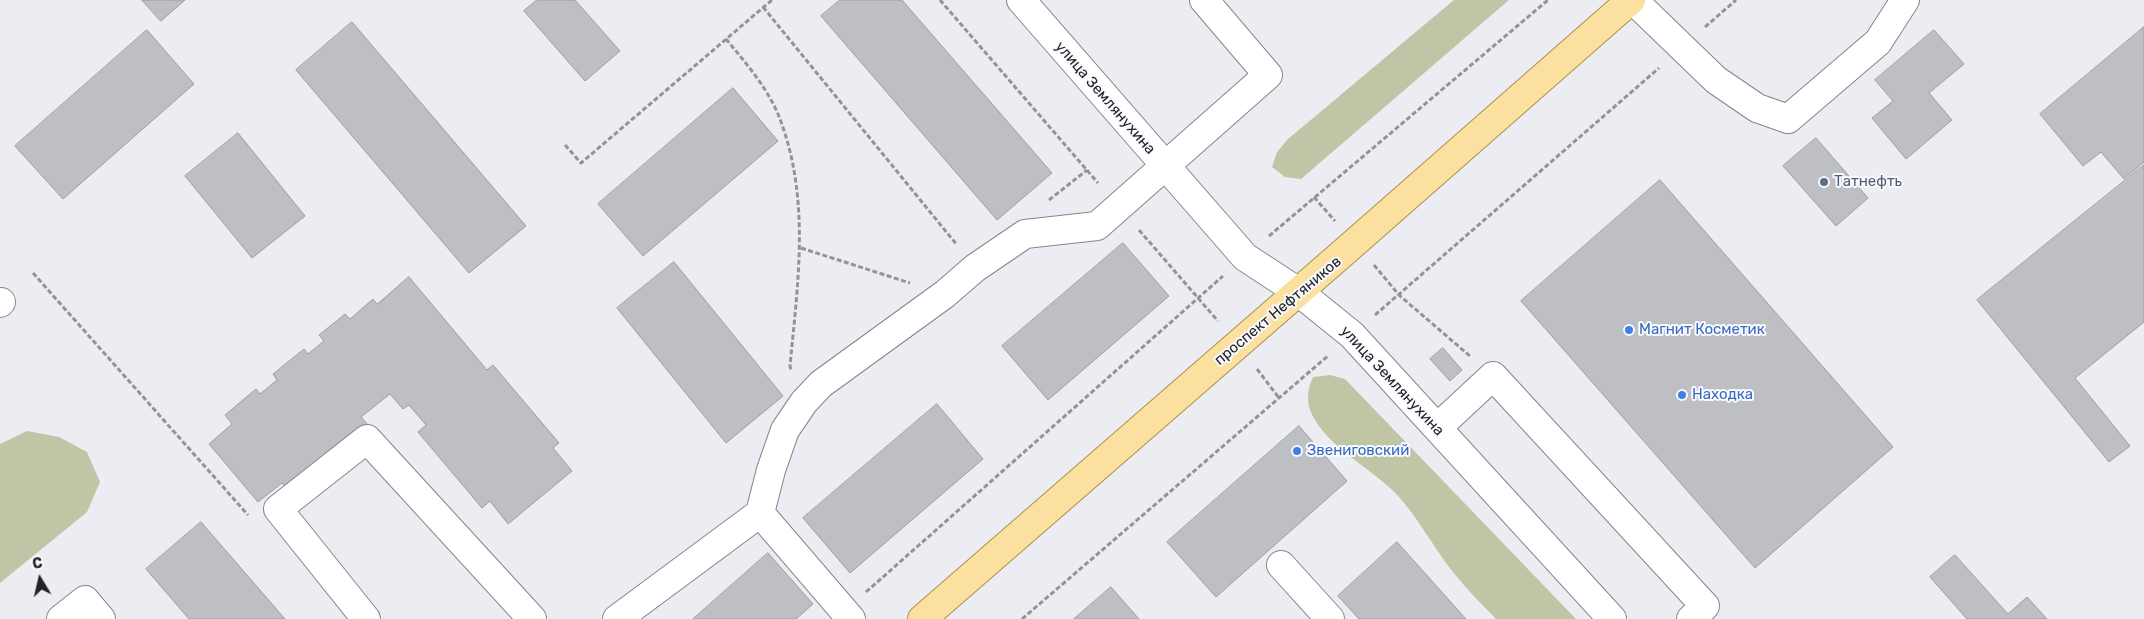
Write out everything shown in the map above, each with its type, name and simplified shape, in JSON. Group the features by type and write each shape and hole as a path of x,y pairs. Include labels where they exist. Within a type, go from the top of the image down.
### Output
{"main road":[{"name":"проспект Нефтяников","path":"922,619 1238,344 1300,293 1632,0"}],"street":[{"name":"улица Землянухина","path":"1021,0 1245,257 1300,293 1352,335 1612,619"},
{"path":"617,619 760,513 771,470 785,430 804,402 822,384 945,294 975,268 1024,234 1097,226 1268,75 1204,0"},
{"path":"1632,0 1716,80 1757,108 1788,119 1878,42 1905,0"},
{"path":"1437,428 1493,376 1705,606 1691,619"},
{"path":"366,619 278,509 367,439 532,619"},
{"path":"760,513 848,616"},
{"path":"1281,565 1330,619"},
{"path":"62,619 85,600 101,619"}],"path":[{"path":"565,145 581,163 772,0"},
{"path":"848,616 1245,257 1548,0"},
{"path":"1022,619 1352,335 1736,0"},
{"path":"763,8 975,268"},
{"path":"726,38 760,81 778,112 793,159 801,248 790,366 804,402"},
{"path":"1314,198 1398,294 1493,376"},
{"path":"801,248 945,294"},
{"path":"33,274 257,526 278,509"}],"green space":[{"path":"1454,0 1509,0 1301,179 1285,177 1272,167 1277,152 1288,139"},
{"path":"1330,375 1345,379 1576,619 1496,619 1457,577 1399,497 1333,442 1315,420 1308,399 1313,377"},
{"path":"27,431 59,437 87,452 100,482 87,512 0,583 0,444"}],"building":[{"path":"142,0 185,0 161,21"},
{"path":"537,0 575,0 620,51 585,81 524,11"},
{"path":"840,0 902,0 1052,173 997,220 821,16"},
{"path":"352,22 526,226 469,273 296,70"},
{"path":"2144,27 2144,162 2124,179 2101,152 2083,166 2040,114"},
{"path":"147,30 194,84 63,199 15,146"},
{"path":"1934,30 1964,64 1929,93 1952,120 1906,159 1872,118 1893,101 1875,80"},
{"path":"733,88 778,141 643,256 598,204"},
{"path":"238,133 305,216 252,258 185,176"},
{"path":"1816,138 1868,198 1836,226 1783,166"},
{"path":"2144,165 2144,322 2075,378 2130,446 2109,462 1977,300"},
{"path":"1660,180 1893,447 1755,568 1521,301"},
{"path":"1123,243 1169,296 1048,400 1002,346"},
{"path":"674,262 783,396 726,443 617,308"},
{"path":"409,277 487,370 493,365 559,443 553,448 572,471 508,524 490,501 482,508 418,432 426,425 409,405 403,409 390,394 361,417 368,425 289,491 282,483 258,502 209,444 232,424 225,415 256,389 260,394 277,380 273,374 304,349 308,354 324,341 319,335 345,314 350,319 373,299 377,304"},
{"path":"1443,348 1462,370 1450,381 1430,359"},
{"path":"937,404 983,459 850,573 803,518"},
{"path":"1299,426 1347,481 1216,597 1167,542"},
{"path":"201,522 285,619 189,619 146,569"},
{"path":"1397,542 1466,619 1359,619 1338,596"},
{"path":"768,553 813,604 796,619 693,619"},
{"path":"1955,555 2008,614 2027,597 2047,619 1967,619 1930,577"},
{"path":"1111,587 1139,619 1074,619"}],"place":[{"name":"Татнефть","path":"1824,182"},
{"name":"Магнит Косметик","path":"1629,330"},
{"name":"Находка","path":"1682,395"},
{"name":"Звениговский","path":"1297,451"}]}
